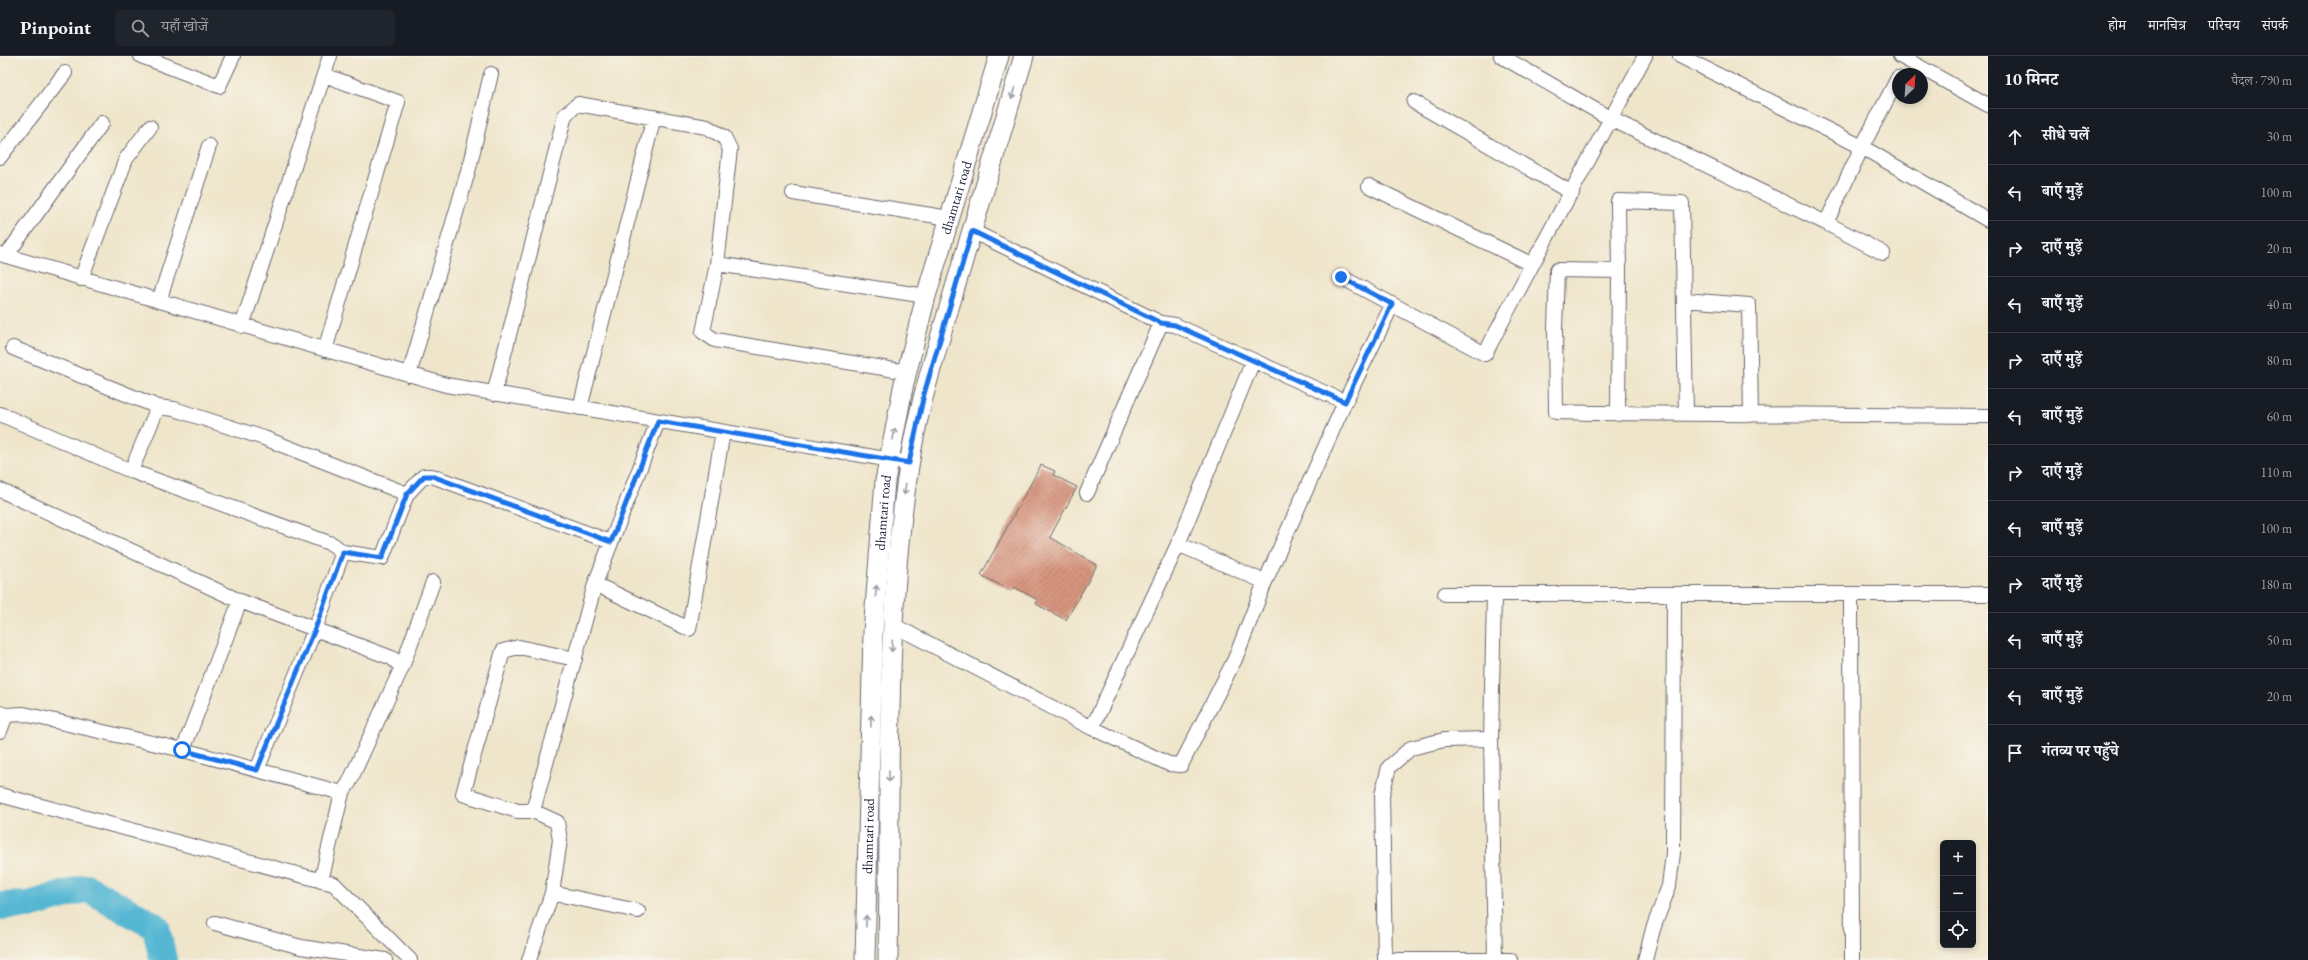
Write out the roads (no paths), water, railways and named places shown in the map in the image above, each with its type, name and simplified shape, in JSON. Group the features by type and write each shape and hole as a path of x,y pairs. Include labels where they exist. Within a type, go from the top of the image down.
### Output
{"main road":[{"name":"dhamtari road","path":"865,960 873,633 885,481 907,372 926,296 999,56"},
{"path":"888,960 890,686 901,522 909,463 924,394 1024,56"}],"street":[{"path":"141,56 219,86 233,56"},
{"path":"242,326 330,56"},
{"path":"1501,56 1611,119 1826,223 1883,253"},
{"path":"1341,277 1485,354 1531,264 1572,193 1645,56"},
{"path":"1680,56 1862,147 1988,220"},
{"path":"1902,68 1906,57 1988,105"},
{"path":"0,157 65,73"},
{"path":"409,375 469,168 491,74"},
{"path":"324,75 398,102 325,350"},
{"path":"1826,223 1862,147 1892,90"},
{"path":"1414,102 1572,193"},
{"path":"494,394 565,115 578,104 654,116 708,127 724,136 730,149 717,264 703,332 715,340 907,372"},
{"path":"580,408 654,116"},
{"path":"102,123 3,255 446,386 909,463"},
{"path":"81,278 126,159 150,128"},
{"path":"159,301 209,146"},
{"path":"1369,186 1531,264"},
{"path":"793,193 943,217 949,220"},
{"path":"1618,414 1618,202 1682,203 1686,414"},
{"path":"972,231 1161,323 1175,325 1345,402"},
{"path":"717,264 926,296"},
{"path":"1619,271 1557,270 1554,329 1556,412 1618,414 1988,416"},
{"path":"1684,300 1749,305 1751,414"},
{"path":"893,625 1092,728 1169,764 1181,765 1235,660 1265,582 1345,402 1392,304"},
{"path":"1088,493 1161,323"},
{"path":"13,348 158,407 174,408 264,438 407,494"},
{"path":"1092,728 1178,544 1253,361"},
{"path":"131,472 158,407"},
{"path":"0,414 131,472 332,544 343,552 382,558 407,494 424,476 432,476 611,542"},
{"path":"533,811 595,584 658,421"},
{"path":"595,584 689,629 723,432"},
{"path":"0,490 240,601 392,658 402,667"},
{"path":"1178,544 1265,582"},
{"path":"257,770 315,629 343,552"},
{"path":"321,881 342,793 349,783 402,667 433,582"},
{"path":"1445,594 1988,594"},
{"path":"1494,594 1491,739 1495,960"},
{"path":"1645,960 1653,930 1669,886 1673,853 1674,594"},
{"path":"1851,594 1852,960"},
{"path":"182,750 240,601"},
{"path":"528,960 552,894 560,840 557,822 533,811 518,811 463,794 503,651 519,647 575,659"},
{"path":"0,731 3,714 24,714 182,750 342,793"},
{"path":"1491,739 1444,740 1411,748 1389,767 1382,795 1385,960 1510,960"},
{"path":"0,795 334,884 410,960"},
{"path":"552,894 638,912"},
{"path":"215,923 301,947 384,960"}],"waterway":[{"path":"0,906 29,905 87,888 156,927 163,960"}]}
